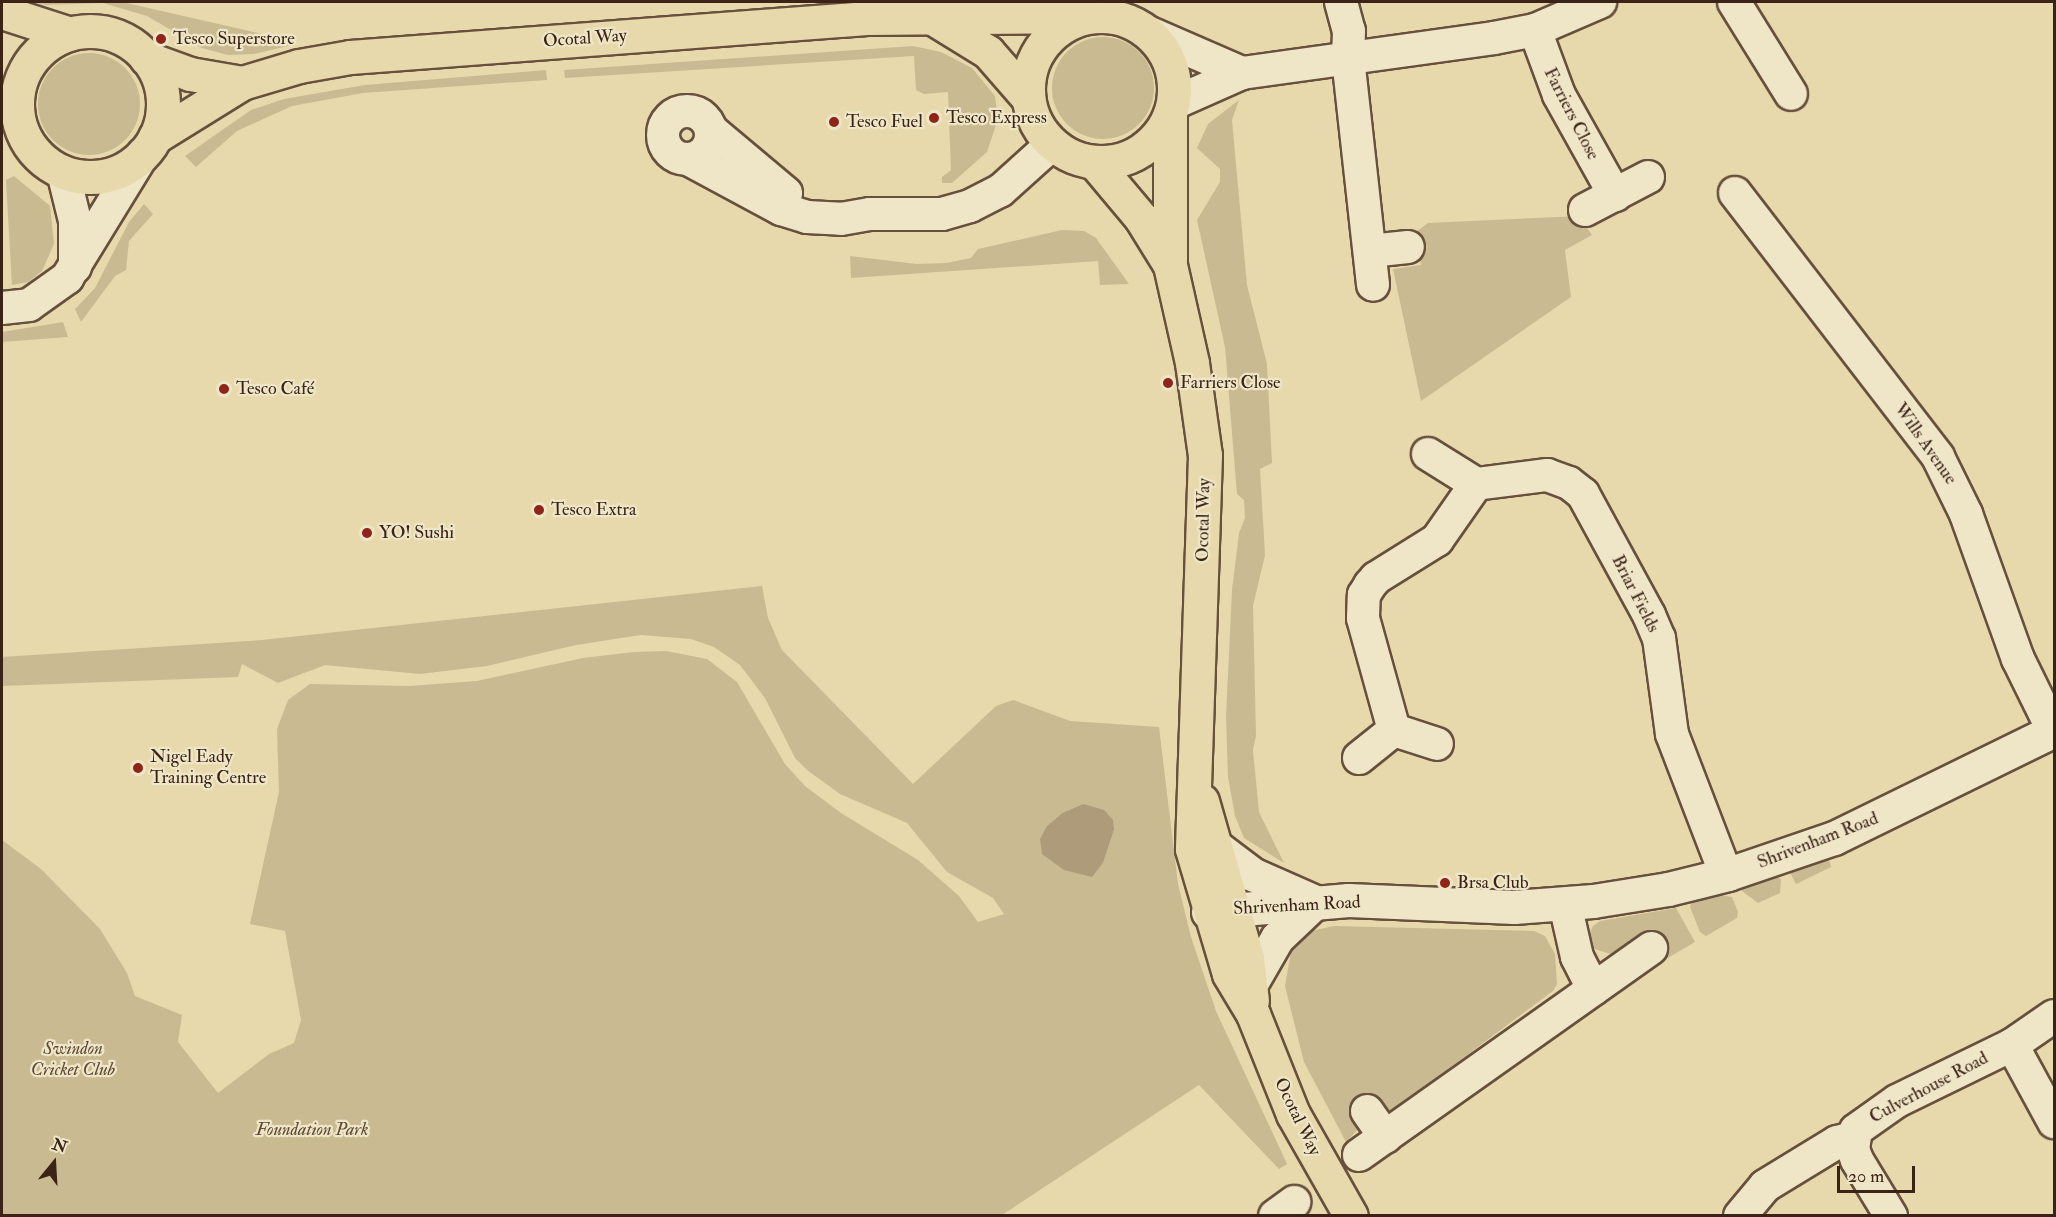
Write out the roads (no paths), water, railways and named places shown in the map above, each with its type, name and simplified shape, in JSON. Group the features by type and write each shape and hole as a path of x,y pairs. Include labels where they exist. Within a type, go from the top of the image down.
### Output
{"main road":[{"path":"2,12 70,34"},
{"path":"1090,16 1119,18 1145,31 1160,46 1170,65 1172,108 1156,137 1136,154 1094,162 1072,156 1052,144 1038,128 1028,98 1028,78 1039,49 1061,27 1090,16"},
{"name":"Ocotal Way","path":"149,145 242,83 299,66 350,57 844,19 1090,16"},
{"path":"931,18 988,52 1028,98"},
{"path":"95,32 111,35 146,58 158,78 162,100 149,145 126,168 106,176 84,177 63,172 46,163 27,141 18,115 17,97 22,76 34,58 50,43 70,34 95,32"},
{"name":"Ocotal Way","path":"146,58 190,74 242,83"},
{"path":"2,62 17,97"},
{"name":"Ocotal Way","path":"1172,108 1170,264 1192,363 1205,455 1205,539 1195,683 1196,778 1192,849 1220,911"},
{"name":"Ocotal Way","path":"1094,162 1141,218 1170,264"},
{"name":"Ocotal Way","path":"1196,778 1215,846 1225,965 1251,1000 1293,1114 1351,1215"}],"street":[{"path":"1341,2 1349,31 1348,58 1373,285"},
{"path":"1172,108 1242,73 1535,30 1600,2"},
{"path":"1734,2 1791,94"},
{"name":"Farriers Close","path":"1535,30 1558,95 1615,195"},
{"path":"1145,31 1242,73"},
{"path":"870,214 789,195 758,173 711,130 705,118 693,111 671,116 664,129 664,144 674,155 688,159 793,214 841,219 870,214 942,214 970,206 1000,190 1052,144"},
{"path":"688,159 706,150 711,130"},
{"path":"2,308 29,305 45,297 74,268 149,145"},
{"path":"63,172 75,221 74,268"},
{"path":"1585,210 1648,177"},
{"name":"Wills Avenue","path":"1735,193 1938,457 1966,514 2018,659 2054,730"},
{"path":"1370,251 1408,247"},
{"path":"1394,730 1363,618 1364,595 1376,578 1437,540 1476,484 1428,454"},
{"name":"Briar Fields","path":"1476,484 1547,476 1569,483 1583,494 1659,638 1672,734 1725,875"},
{"path":"1394,730 1437,744"},
{"path":"1359,758 1394,730"},
{"name":"Shrivenham Road","path":"1220,911 1315,902 1466,907 1565,904 1635,896 1725,875 1856,829 2054,730"},
{"path":"1215,846 1252,874 1315,902 1277,938 1251,1000"},
{"path":"1565,904 1577,957 1593,988"},
{"path":"1359,1155 1651,948"},
{"name":"Culverhouse Road","path":"1891,1215 1857,1160 1853,1138 1870,1117 2012,1045 2055,1016"},
{"path":"2012,1045 2055,1122"},
{"path":"1367,1111 1385,1137"},
{"path":"1740,1215 1765,1186 1837,1142 1853,1138"}],"place":[{"name":"Tesco Superstore","path":"161,39"},
{"name":"Tesco Express","path":"934,118"},
{"name":"Tesco Fuel","path":"834,122"},
{"name":"Farriers Close","path":"1168,383"},
{"name":"Tesco Café","path":"224,389"},
{"name":"Tesco Extra","path":"539,510"},
{"name":"YO! Sushi","path":"367,533"},
{"name":"Nigel Eady Training Centre","path":"138,768"},
{"name":"Brsa Club","path":"1445,883"}],"park label":[{"name":"Swindon Cricket Club","path":"73,1060"},
{"name":"Foundation Park","path":"312,1130"}]}
